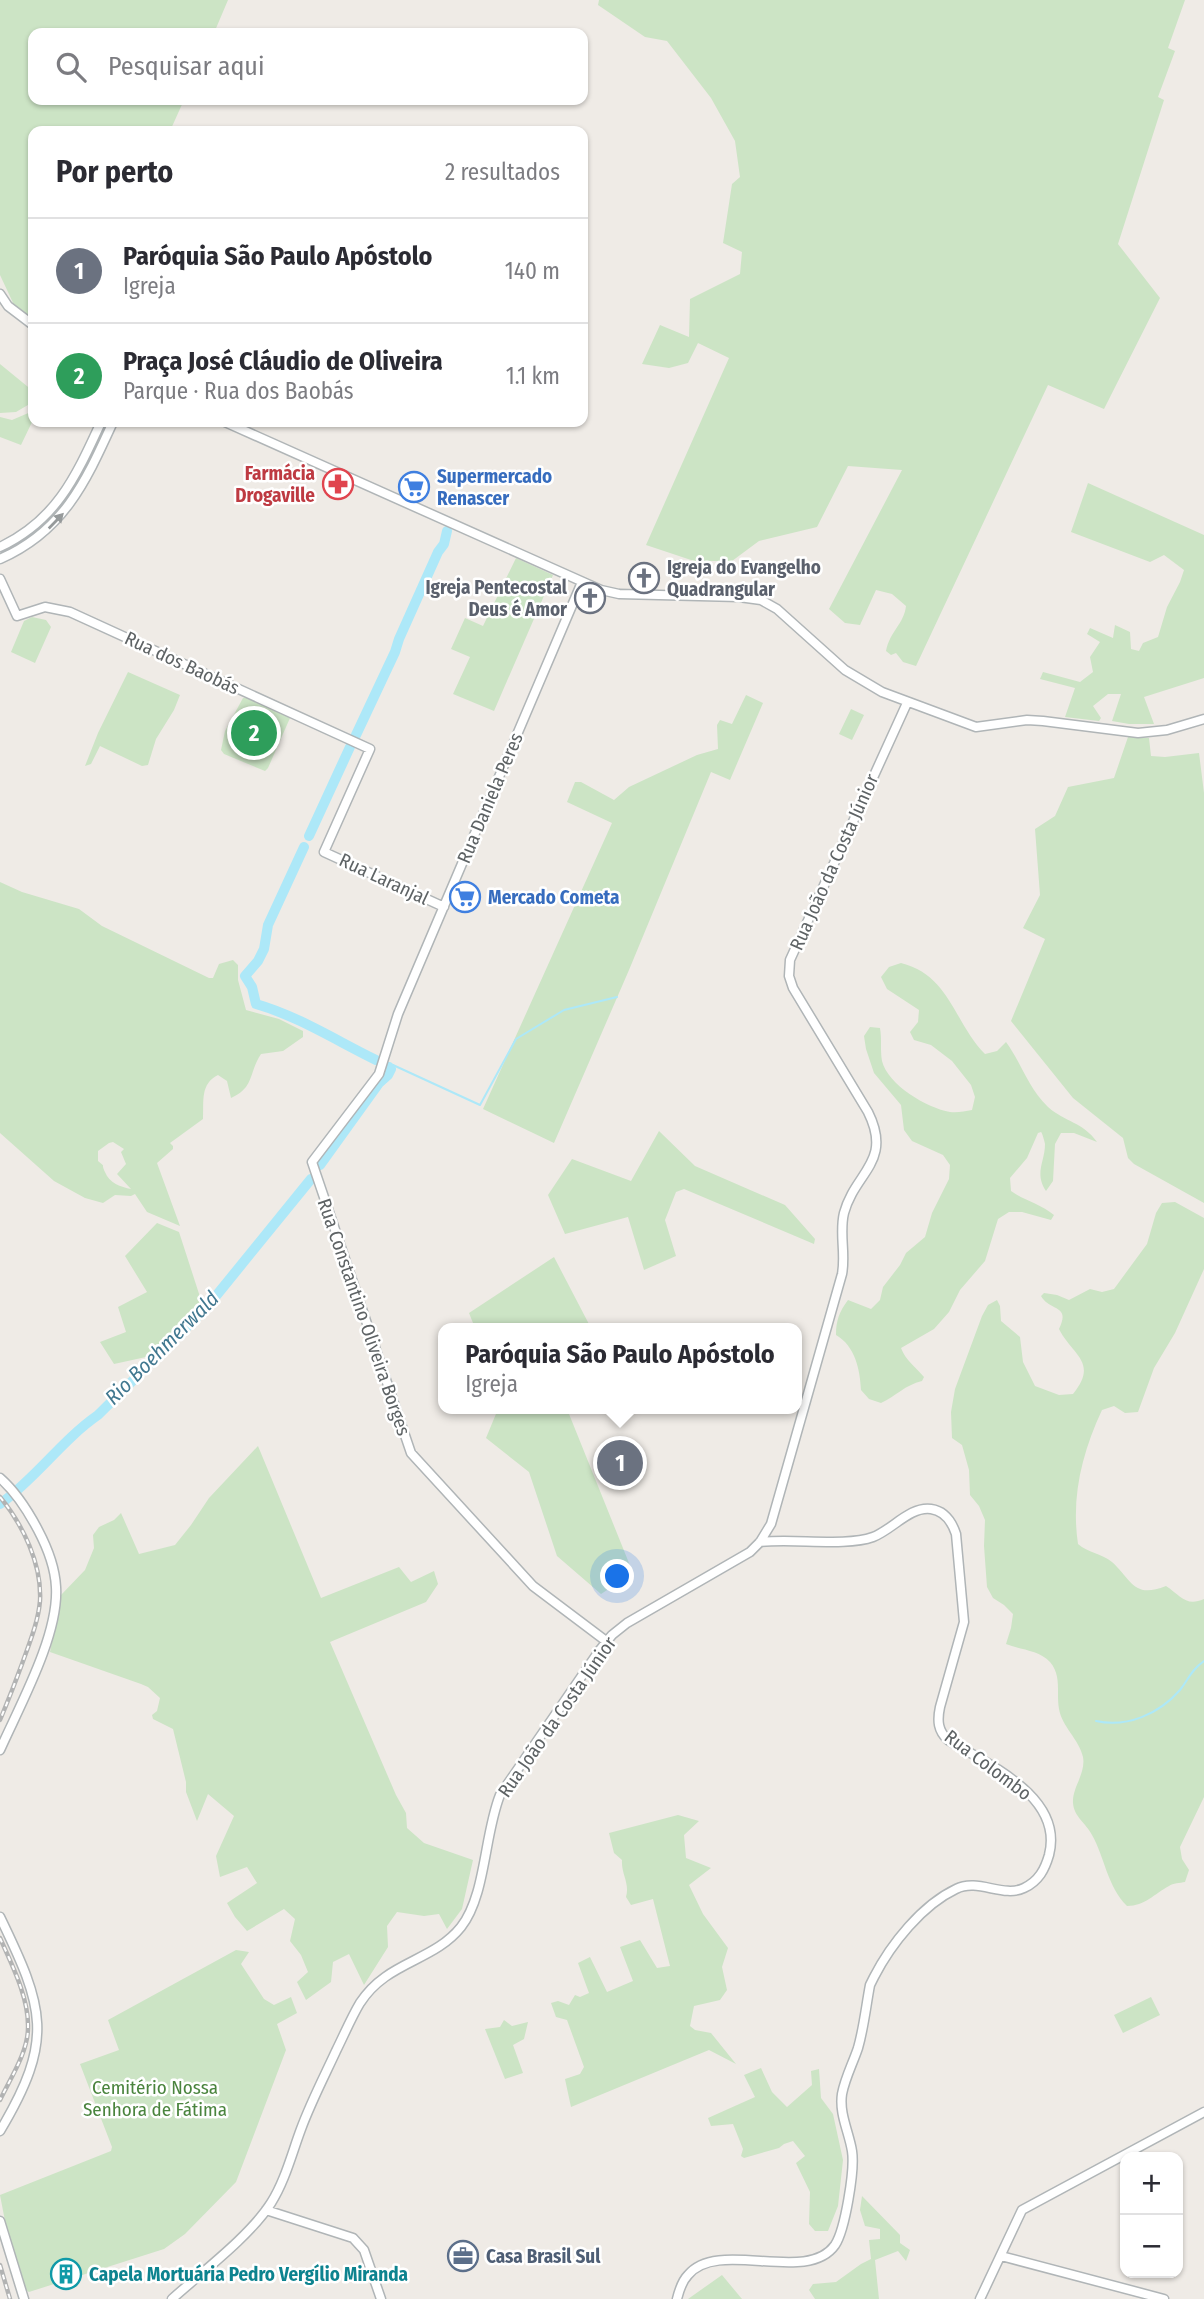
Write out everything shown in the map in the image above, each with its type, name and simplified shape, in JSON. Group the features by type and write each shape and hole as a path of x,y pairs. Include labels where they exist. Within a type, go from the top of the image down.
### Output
{"street":[{"path":"0,294 8,306 28,322"},
{"path":"0,547 25,533 58,502 74,479 99,427"},
{"path":"0,559 42,534 69,506 84,483 111,427"},
{"path":"236,427 601,590 620,594 761,600 777,609 828,657 873,688 961,723 981,727 1027,720 1148,733 1204,719"},
{"name":"Rua dos Baobás","path":"0,579 17,616 45,607 70,612 370,749 324,852"},
{"name":"Rua Daniela Peres","path":"312,1162 379,1074 398,1014 583,582"},
{"name":"Rua João da Costa Júnior","path":"172,2299 247,2231 266,2210 277,2192 310,2107 358,2006 369,1991 402,1965 448,1940 466,1920 475,1898 492,1817 500,1795 606,1641 627,1623 741,1558 760,1542 767,1532 777,1507 842,1274 845,1258 845,1212 870,1167 877,1146 875,1129 868,1112 793,988 789,976 790,960 907,702"},
{"name":"Rua Laranjal","path":"324,852 444,907"},
{"name":"Rua Constantino Oliveira Borges","path":"312,1162 411,1453 533,1587 606,1641"},
{"path":"0,1478 16,1494 36,1526 55,1579 56,1600 42,1652 0,1750"},
{"name":"Rua Colombo","path":"677,2299 687,2276 705,2264 721,2261 809,2261 826,2254 835,2245 853,2174 852,2152 842,2111 843,2093 860,2040 870,1984 908,1927 952,1891 975,1885 1014,1890 1032,1883 1045,1867 1052,1838 1045,1815 1029,1794 1010,1778 948,1740 940,1731 940,1707 964,1616 956,1534 946,1516 933,1509 920,1510 879,1534 862,1539 760,1542"},
{"path":"0,1917 27,1973 38,2022 33,2064 0,2131"},
{"path":"980,2299 1022,2210 1204,2112"},
{"path":"266,2210 354,2238 363,2250 381,2299"},
{"path":"0,2221 24,2299"},
{"path":"1001,2256 1164,2299"}],"green space":[{"path":"0,0 228,0 216,28 28,28 28,105 182,105 172,126 28,126 28,316 15,307 0,275"},
{"path":"599,0 1185,0 1168,48 1175,51 1158,97 1164,100 1118,244 1160,298 1104,409 1048,385 916,666 903,662 896,653 891,655 886,651 903,618 906,606 892,594 876,590 860,625 845,623 829,609 902,470 848,466 817,527 759,541 732,561 694,561 646,545 729,358 698,343 688,363 669,368 642,364 660,325 689,337 690,299 740,274 742,252 723,243 732,184 740,177 735,141 711,98 667,41 645,37 598,5"},
{"path":"0,364 28,387 28,405 16,412 0,413"},
{"path":"28,413 30,427 21,445 0,437 0,417 12,420"},
{"path":"1088,483 1204,535 1204,678 1144,697 1154,724 1112,721 1121,694 1108,694 1093,706 1101,718 1099,721 1065,717 1075,688 1040,679 1043,672 1080,682 1093,672 1090,657 1100,642 1087,634 1090,628 1113,638 1115,625 1130,632 1131,649 1139,651 1143,643 1158,637 1167,607 1184,570 1164,555 1150,562 1071,532"},
{"path":"516,558 553,575 494,711 453,694 470,657 451,649 465,618 483,626"},
{"path":"32,617 46,620 51,627 35,663 11,652 24,621"},
{"path":"128,672 180,695 174,710 156,739 148,765 142,766 100,746 91,764 85,766 98,733"},
{"path":"746,695 763,703 730,780 711,772 554,1143 483,1109 612,823 567,802 575,782 581,782 614,800 629,787 697,755 718,749 717,725 720,720 732,724"},
{"path":"243,698 290,718 265,771 224,754 221,750 225,731"},
{"path":"851,709 864,715 852,740 839,734"},
{"path":"1128,737 1149,738 1151,756 1199,753 1204,793 1204,1203 1134,1164 1128,1158 1123,1138 1073,1098 1011,1021 1045,939 1023,928 1040,895 1035,829 1055,816 1068,787 1114,778"},
{"path":"0,882 22,892 79,909 102,926 209,978 213,978 219,964 233,960 238,965 238,980 246,1010 279,1019 303,1031 303,1037 283,1051 261,1054 248,1085 239,1094 231,1098 227,1081 218,1075 212,1079 204,1094 203,1119 170,1143 173,1149 157,1163 180,1226 147,1212 135,1194 115,1195 103,1203 85,1198 54,1181 0,1133","holes":["113,1142 124,1149 121,1152 126,1164 117,1174 131,1189 112,1182 98,1161 98,1151 109,1143"]},
{"path":"901,963 917,969 941,989 974,1042 985,1054 997,1051 1006,1042 1041,1100 1054,1112 1086,1130 1097,1142 1074,1133 1061,1133 1055,1144 1053,1181 1046,1191 1040,1173 1045,1144 1041,1132 1038,1133 1027,1158 1010,1178 1011,1191 1054,1215 1051,1220 1022,1212 1009,1212 998,1219 985,1261 960,1290 949,1312 934,1329 901,1348 924,1377 922,1381 881,1403 869,1399 861,1390 852,1352 836,1335 839,1317 848,1300 871,1309 880,1300 883,1287 906,1253 925,1237 932,1213 949,1179 950,1165 943,1155 912,1141 904,1130 901,1105 874,1073 864,1036 870,1027 880,1028 881,1057 886,1070 900,1087 920,1100 941,1110 956,1112 972,1110 975,1097 971,1085 952,1061 931,1045 914,1040 910,1032 918,1022 919,1010 887,989 881,977 889,967"},
{"path":"659,1131 695,1166 785,1205 815,1239 814,1244 684,1189 676,1192 665,1220 676,1256 644,1270 628,1217 565,1234 548,1195 572,1159 631,1181"},
{"path":"1175,1202 1204,1218 1204,1269 1175,1333 1154,1368 1138,1412 1125,1413 1114,1406 1102,1410 1089,1442 1077,1492 1078,1544 1112,1562 1140,1589 1166,1586 1188,1601 1204,1599 1204,1797 1180,1847 1182,1859 1189,1870 1185,1882 1171,1885 1139,1904 1127,1906 1115,1890 1092,1835 1074,1808 1073,1797 1083,1769 1083,1757 1061,1715 1054,1667 1040,1655 1006,1644 1013,1614 993,1598 987,1587 985,1520 970,1495 969,1470 962,1445 952,1438 951,1412 955,1389 982,1316 988,1305 997,1300 1001,1321 1020,1337 1023,1362 1035,1386 1059,1395 1073,1394 1084,1374 1081,1359 1059,1329 1063,1316 1061,1312 1041,1296 1044,1293 1069,1300 1090,1289 1102,1292 1114,1289 1147,1244 1156,1213 1162,1203"},
{"path":"157,1223 179,1232 202,1303 146,1357 114,1364 100,1342 126,1332 118,1307 147,1292 125,1256"},
{"path":"554,1257 588,1323 473,1323 469,1313"},
{"path":"496,1414 569,1414 633,1573 601,1594 557,1556 529,1472 486,1438"},
{"path":"258,1446 321,1598 399,1567 411,1582 434,1571 438,1584 426,1602 330,1642 406,1813 407,1828 424,1843 473,1860 462,1909 447,1929 439,1914 424,1916 397,1912 387,1926 388,1947 364,1985 349,1954 333,1962 331,1982 306,2000 297,1982 308,1972 301,1955 290,1941 295,1919 284,1909 247,1931 227,1903 257,1883 247,1867 220,1877 216,1856 234,1816 208,1794 197,1821 186,1792 173,1729 153,1719 152,1715 157,1711 160,1698 141,1684 50,1652 61,1595 85,1570 94,1548 93,1535 99,1527 114,1520 121,1513 139,1554 175,1545 209,1498"},
{"path":"678,1815 699,1821 684,1835 686,1858 711,1868 689,1885 703,1914 728,1948 722,1967 727,1990 720,2000 694,2006 690,2026 695,2030 711,2033 736,2064 709,2050 571,2107 565,2079 580,2074 584,2067 567,2020 556,2017 551,2003 558,2001 569,2005 575,1995 580,1997 589,1993 578,1963 590,1957 607,1992 633,1981 620,1947 640,1940 657,1968 670,1966 653,1899 631,1905 626,1897 622,1860 614,1853 609,1833"},
{"name":"Cemitério Nossa Senhora de Fátima","path":"236,1950 249,1952 241,1964 264,1999 274,2005 291,1997 297,2013 277,2024 286,2050 236,2182 185,2234 164,2249 29,2292 26,2290 5,2221 0,2195 111,2151 112,2147 80,2064 119,2050 108,2020"},
{"path":"1151,1997 1160,2015 1123,2033 1114,2015"},
{"path":"504,2020 512,2026 528,2022 524,2039 513,2045 523,2073 505,2079 485,2029 500,2027"},
{"path":"761,2068 772,2092 787,2107 812,2085 811,2071 819,2069 821,2098 833,2114 843,2160 838,2206 828,2231 815,2231 809,2224 810,2192 796,2163 805,2156 793,2141 744,2158 741,2156 743,2149 733,2124 711,2126 708,2118 755,2097 744,2075"},
{"path":"862,2196 900,2235 900,2243 910,2250 906,2261 898,2251 875,2260 879,2299 815,2299 809,2290 813,2284 836,2282 871,2259 869,2240 880,2239 880,2229 865,2226 860,2210"},
{"path":"722,2275 742,2299 688,2299"}],"waterway":[{"name":"Rio Boehmerwald","path":"356,735 438,552 444,544 447,531"},
{"name":"Rio Boehmerwald","path":"309,836 350,747"},
{"name":"Rio Boehmerwald","path":"304,847 268,925 264,949 245,976 252,987 256,1004 302,1022 376,1060"},
{"path":"391,1069 393,1065 480,1105 516,1039 564,1010 617,997"},
{"name":"Rio Boehmerwald","path":"320,1165 379,1083 388,1075 391,1069 389,1067"},
{"name":"Rio Boehmerwald","path":"0,1504 98,1415 207,1307 311,1179"},
{"path":"1096,1721 1131,1721 1152,1712 1172,1699 1204,1661"}],"railway":[{"path":"0,1497 23,1532 34,1559 40,1587 40,1601 30,1641 0,1720"},
{"path":"0,1938 23,1993 28,2017 22,2056 0,2100"},
{"path":"0,2265 10,2299"}],"place":[{"name":"Farmácia Drogaville","path":"338,484"},
{"name":"Supermercado Renascer","path":"414,487"},
{"name":"Igreja do Evangelho Quadrangular","path":"644,578"},
{"name":"Igreja Pentecostal Deus é Amor","path":"590,598"},
{"name":"Praça José Cláudio de Oliveira","path":"254,733"},
{"name":"Mercado Cometa","path":"465,897"},
{"name":"Paróquia São Paulo Apóstolo","path":"620,1463"},
{"name":"Casa Brasil Sul","path":"463,2256"},
{"name":"Capela Mortuária Pedro Vergílio Miranda","path":"66,2274"}]}
